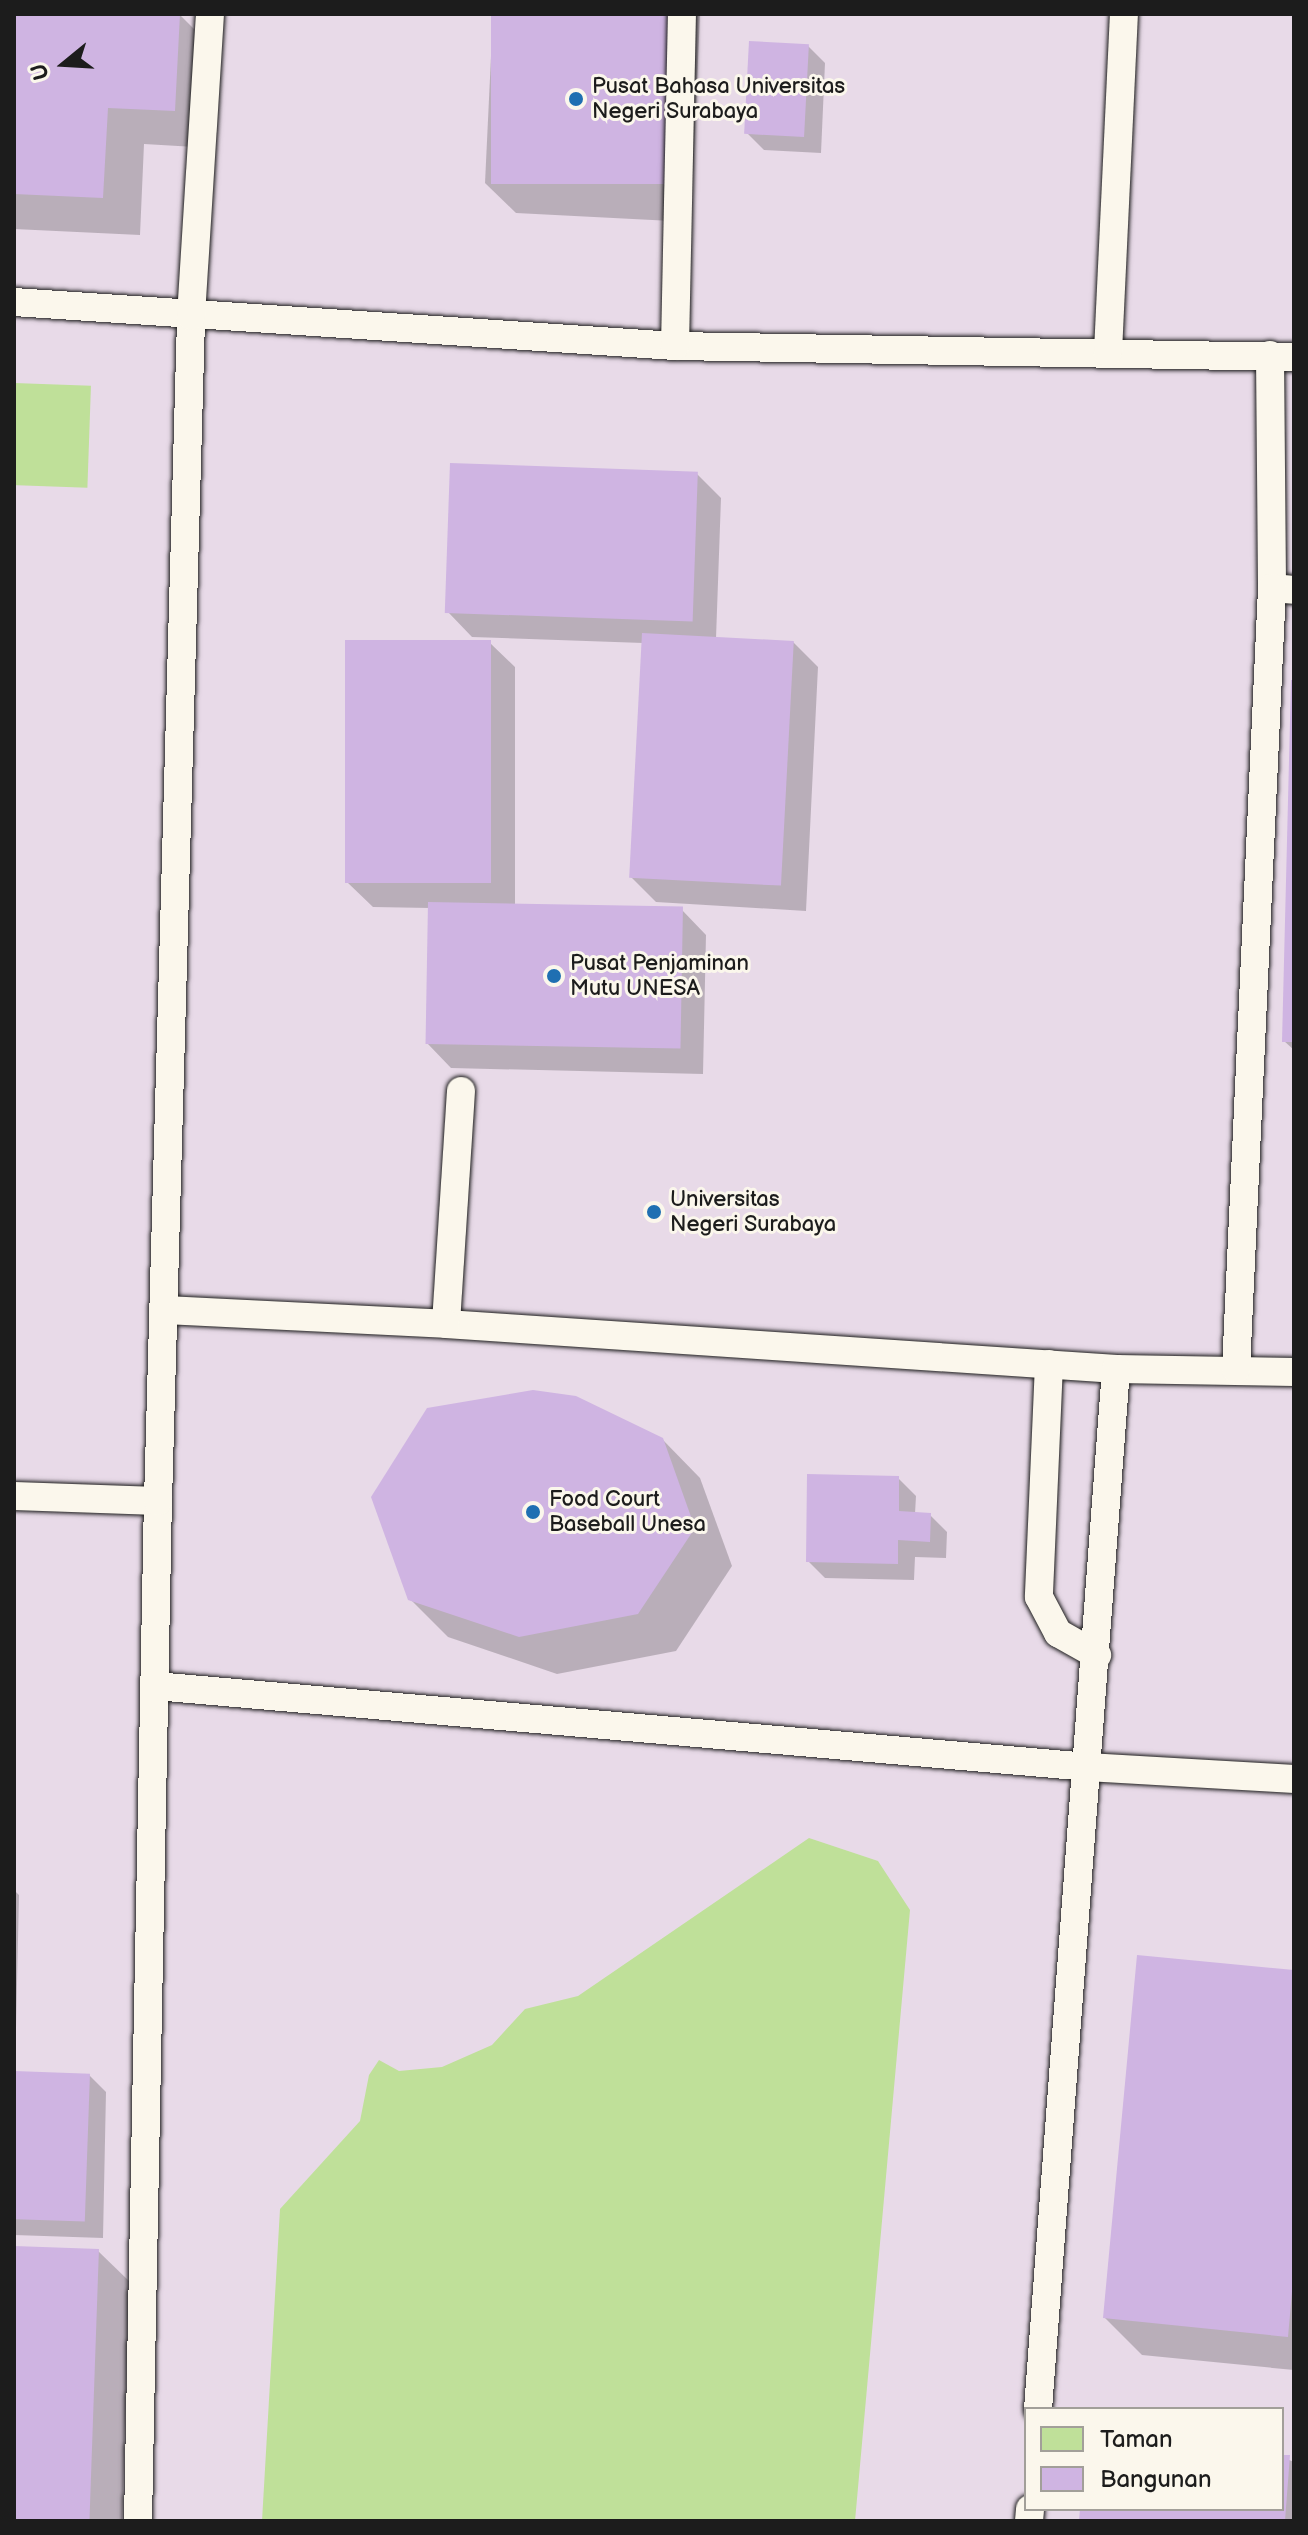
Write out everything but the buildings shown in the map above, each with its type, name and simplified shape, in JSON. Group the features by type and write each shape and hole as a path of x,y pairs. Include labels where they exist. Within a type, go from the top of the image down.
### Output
{"lane":[{"path":"138,2521 158,1501 191,316 210,14"},
{"path":"675,346 682,14"},
{"path":"1108,352 1124,14"},
{"path":"14,302 675,346 1282,356 1283,589 1236,1369"},
{"path":"446,1324 461,1091"},
{"path":"164,1310 446,1324 1116,1369 1294,1372"},
{"path":"1049,1364 1039,1597 1058,1633 1097,1655"},
{"path":"1038,2407 1097,1655 1116,1369"},
{"path":"14,1496 158,1501"},
{"path":"155,1686 1088,1767 1294,1779"}],"shaded area":[{"name":"Universitas Negeri Surabaya","path":"14,14 1294,14 1294,2521 14,2521"}],"green space":[{"path":"14,383 91,386 87,488 14,485"},
{"path":"809,1838 878,1861 910,1910 855,2521 262,2521 280,2209 360,2121 369,2075 379,2060 399,2071 442,2067 492,2045 525,2009 578,1996"}],"place":[{"name":"Pusat Bahasa Universitas Negeri Surabaya","path":"576,99"},
{"name":"Pusat Penjaminan Mutu UNESA","path":"554,976"},
{"name":"Universitas Negeri Surabaya","path":"654,1212"},
{"name":"Food Court Baseball Unesa","path":"533,1512"}]}
